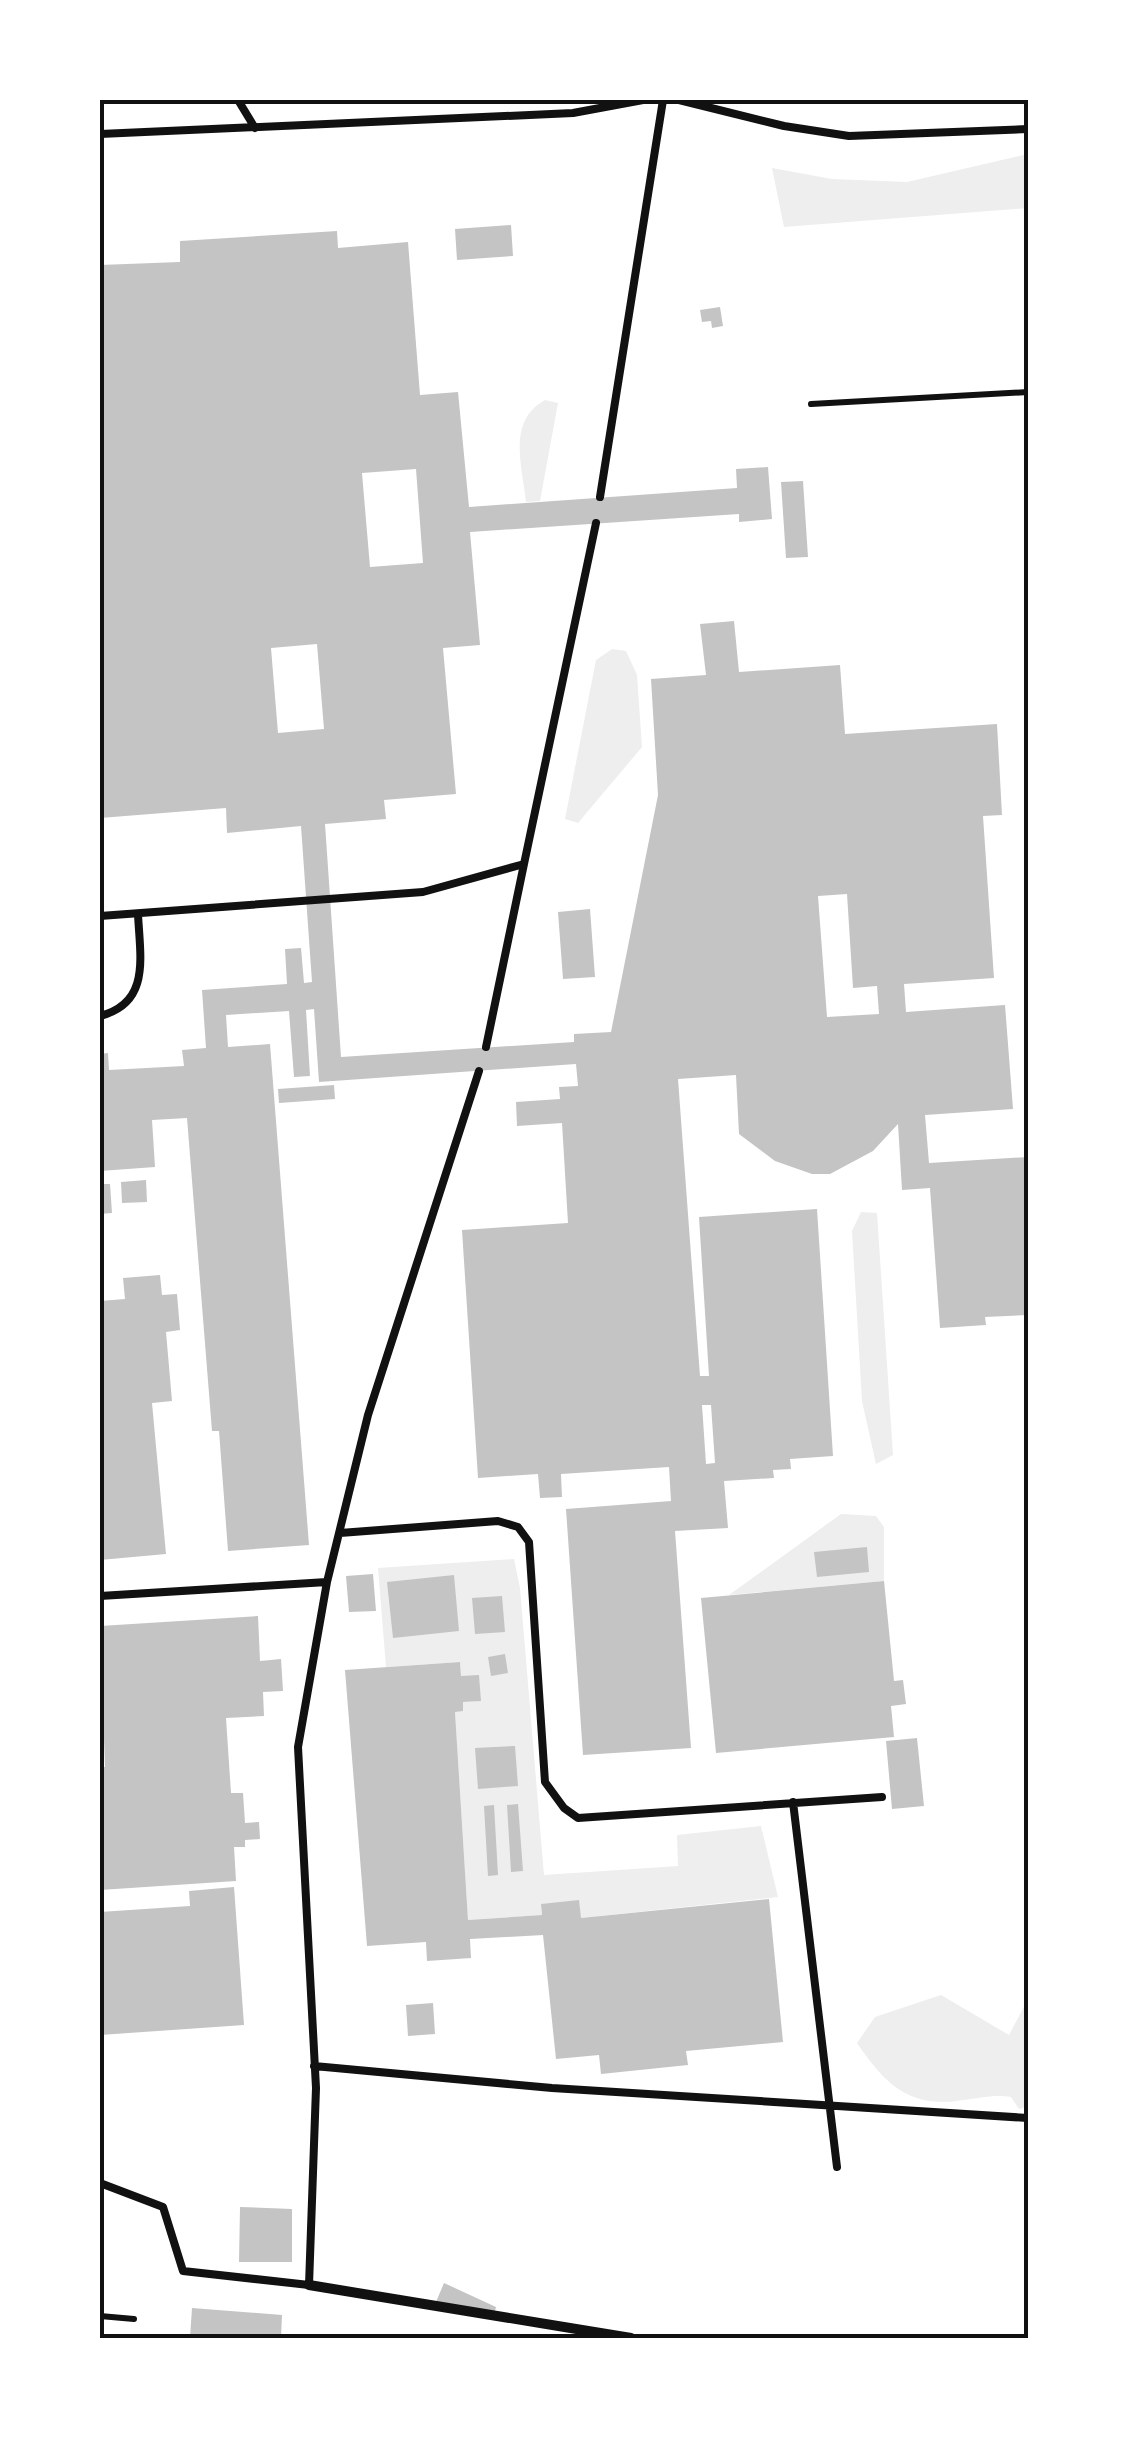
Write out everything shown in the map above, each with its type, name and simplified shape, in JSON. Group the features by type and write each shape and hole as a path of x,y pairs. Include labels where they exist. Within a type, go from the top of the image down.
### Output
{"street":[{"path":"308,2285 632,2338"}],"lane":[{"path":"238,100 255,128"},
{"path":"100,134 573,113 643,100"},
{"path":"600,497 663,100"},
{"path":"679,100 850,136 1028,128"},
{"path":"486,1047 596,524"},
{"path":"100,916 423,892 524,864"},
{"path":"100,1016 128,1006 142,980 138,914"},
{"path":"100,2183 163,2207 183,2272 308,2285 314,2066 298,1747 327,1582 368,1415 479,1071"},
{"path":"340,1533 498,1521 518,1527 529,1542 546,1782 564,1808 578,1818 882,1796"},
{"path":"100,1596 327,1582"},
{"path":"793,1802 837,2167"},
{"path":"314,2066 552,2088 1028,2118"}],"path":[{"path":"811,404 1028,392"},
{"path":"100,2316 134,2318"}],"shaded area":[{"path":"1028,154 1028,208 784,227 772,168 832,179 907,182"},
{"path":"545,400 558,403 540,501 526,502 521,432 533,409"},
{"path":"612,649 626,651 637,675 642,747 578,823 565,819 596,660"},
{"path":"861,1212 877,1213 893,1455 876,1464 862,1401 852,1231"},
{"path":"841,1514 876,1516 884,1527 884,1581 729,1595"},
{"path":"514,1559 520,1588 544,1875 678,1866 677,1835 761,1826 778,1897 581,1918 541,1904 542,1915 468,1920 455,1712 463,1702 480,1701 479,1676 461,1676 460,1662 386,1667 378,1568"},
{"path":"941,1995 1009,2035 1028,1999 1028,2106 1019,2109 1011,2097 1005,2096 944,2102 913,2097 889,2081 857,2043 875,2017"}],"building":[{"path":"511,225 513,256 457,260 455,229"},
{"path":"337,231 338,248 408,242 420,395 458,392 469,507 737,488 736,469 768,467 772,519 739,522 739,514 470,532 480,645 443,648 456,794 384,800 386,819 325,824 341,1057 574,1042 574,1034 611,1032 658,795 651,679 706,675 700,624 734,621 739,672 840,665 845,734 997,724 1002,815 983,816 994,978 904,984 906,1012 1005,1005 1013,1109 925,1115 929,1163 1028,1157 1028,1315 985,1317 986,1325 940,1328 930,1188 902,1190 898,1124 873,1151 830,1174 812,1174 775,1161 739,1134 736,1075 678,1079 700,1376 709,1376 699,1217 817,1209 833,1456 790,1459 791,1469 773,1470 774,1478 724,1481 728,1528 675,1531 691,1748 583,1755 566,1509 671,1501 669,1467 561,1474 562,1497 540,1498 538,1474 478,1478 462,1230 568,1223 562,1123 517,1126 516,1102 560,1099 559,1087 578,1086 576,1064 319,1082 314,1009 306,1010 310,1076 294,1077 289,1011 226,1015 228,1047 270,1044 309,1545 228,1551 219,1431 212,1431 187,1118 152,1120 155,1167 100,1171 100,1054 108,1053 109,1070 184,1066 182,1050 206,1048 202,990 287,984 285,949 301,948 304,983 312,982 301,826 227,833 226,808 100,818 100,265 180,262 180,241","holes":["416,469 423,563 370,567 362,473","317,644 324,729 278,733 271,648","847,894 853,988 877,986 879,1014 827,1017 818,896","702,1405 711,1405 715,1463 706,1464"]},
{"path":"720,307 723,326 712,328 711,321 702,322 700,310"},
{"path":"803,481 808,557 786,558 781,482"},
{"path":"590,909 595,977 563,979 558,912"},
{"path":"334,1085 335,1099 279,1103 278,1089"},
{"path":"146,1180 147,1202 122,1203 121,1182"},
{"path":"100,1184 110,1184 112,1213 100,1214"},
{"path":"160,1275 162,1295 177,1294 180,1330 166,1332 172,1401 152,1403 166,1554 100,1560 100,1301 125,1299 123,1278"},
{"path":"867,1547 869,1572 817,1577 814,1552"},
{"path":"373,1574 376,1611 349,1612 346,1576"},
{"path":"454,1575 459,1631 393,1638 387,1582"},
{"path":"884,1581 894,1681 903,1680 906,1704 891,1706 894,1737 716,1753 701,1598"},
{"path":"502,1596 505,1632 475,1634 472,1598"},
{"path":"258,1616 260,1661 281,1659 283,1691 263,1692 264,1716 226,1718 231,1793 243,1793 245,1823 259,1822 260,1839 245,1840 245,1847 234,1847 236,1881 100,1890 100,1767 105,1767 100,1626"},
{"path":"505,1654 508,1673 491,1676 488,1657"},
{"path":"460,1662 461,1676 479,1675 481,1701 463,1702 463,1711 455,1712 468,1920 542,1915 541,1904 579,1900 581,1918 769,1899 783,2042 686,2051 688,2065 601,2074 599,2055 556,2059 543,1935 470,1939 471,1958 427,1961 426,1942 367,1946 345,1670"},
{"path":"917,1738 924,1806 892,1809 886,1741"},
{"path":"515,1746 518,1786 478,1789 475,1748"},
{"path":"518,1804 523,1871 511,1872 507,1805"},
{"path":"494,1805 498,1875 488,1876 484,1806"},
{"path":"234,1887 244,2025 100,2035 100,1912 190,1906 189,1891"},
{"path":"433,2003 435,2034 408,2036 406,2005"},
{"path":"240,2207 292,2209 292,2262 239,2262"},
{"path":"444,2283 496,2307 494,2315 436,2302"},
{"path":"192,2308 282,2315 281,2338 190,2338"}]}
